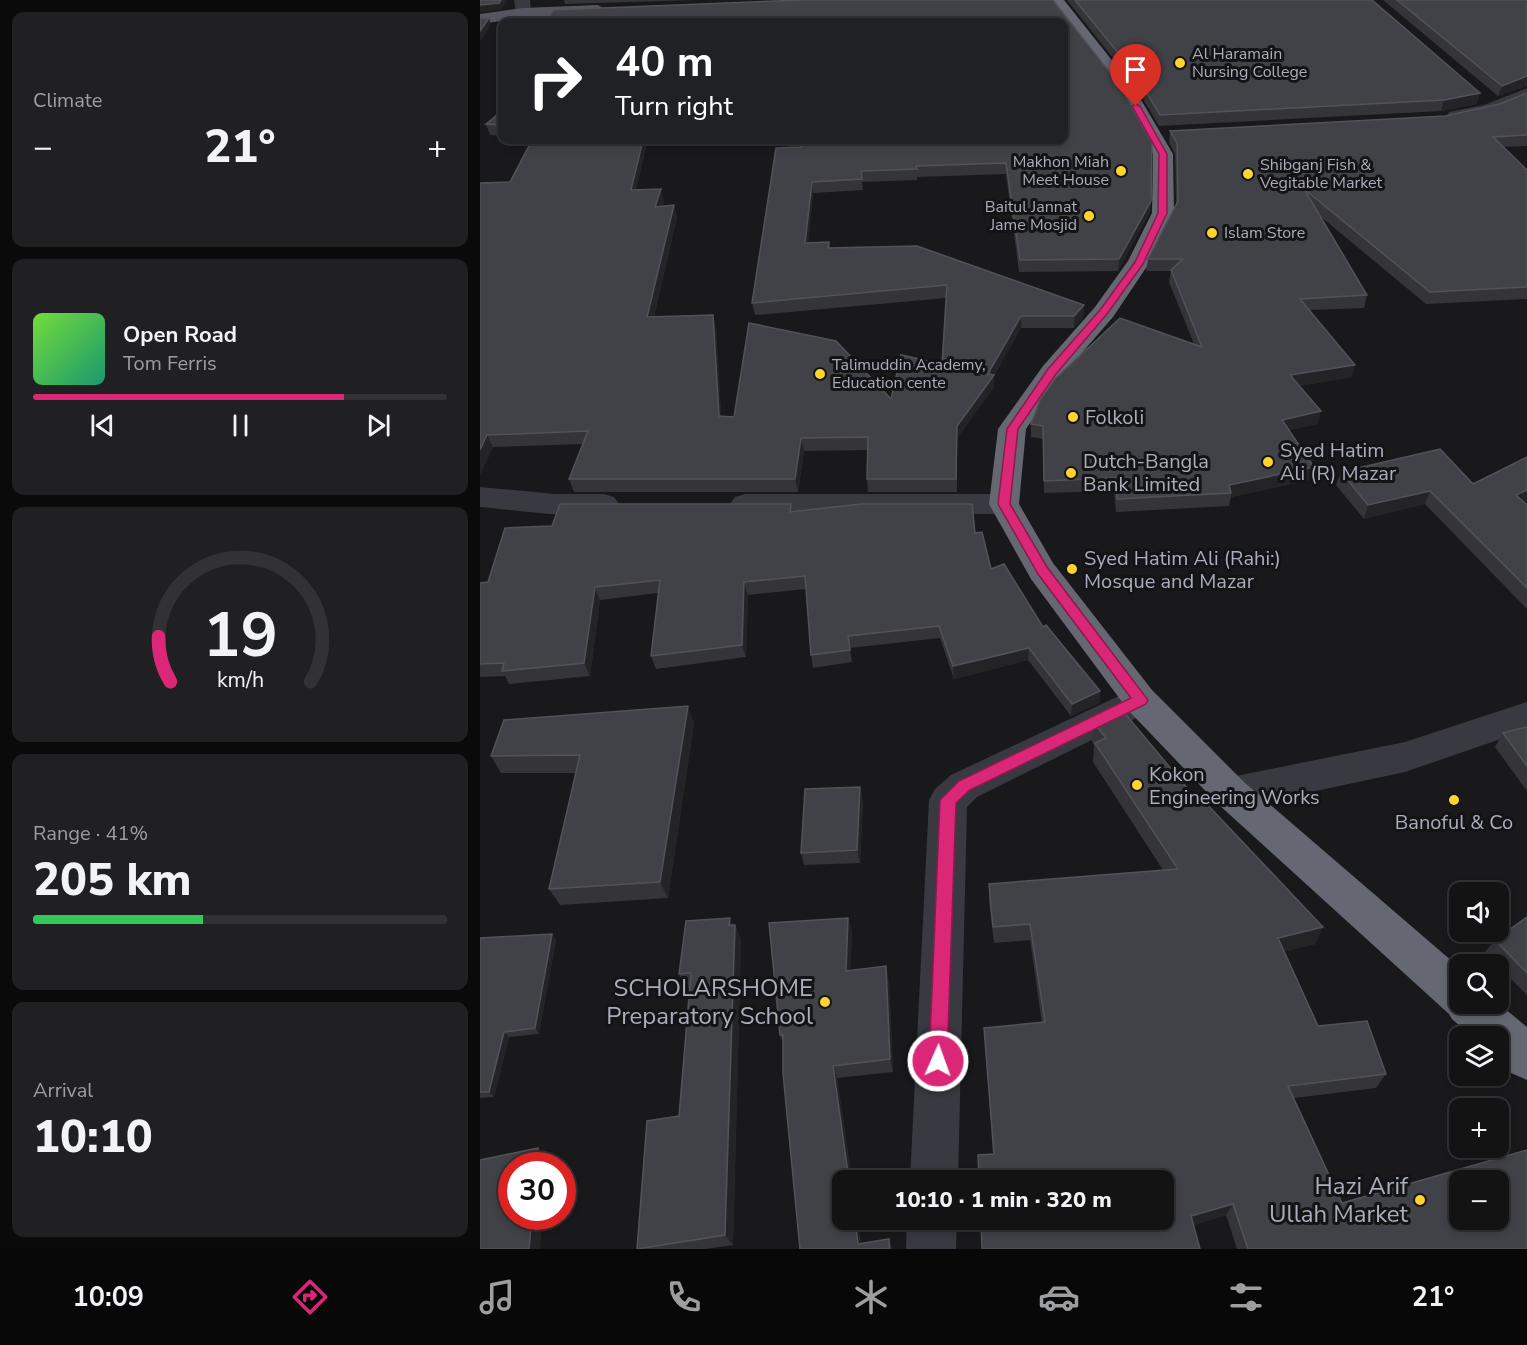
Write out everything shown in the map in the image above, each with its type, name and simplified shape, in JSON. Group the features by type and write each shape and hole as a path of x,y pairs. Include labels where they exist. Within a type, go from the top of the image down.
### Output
{"highway":[{"path":"1056,0 1164,135 1162,213 1133,271 1104,312 1052,372 1012,429 1004,504 1042,571 1140,700 1231,793 1449,987"},
{"path":"1478,1014 1527,1057"}],"main road":[{"path":"480,19 522,6 615,9"}],"street":[{"path":"1478,91 1496,106"},
{"path":"1441,119 1496,106 1527,93"},
{"path":"480,497 555,504 626,504"},
{"path":"720,504 1004,504"},
{"path":"934,1170 948,800 964,786 1140,700"},
{"path":"1231,793 1405,757 1527,716"},
{"path":"931,1249 932,1230"}],"building":[{"path":"480,0 501,0 499,3 480,5"},
{"path":"801,0 1053,0 1067,18 548,18 553,10"},
{"path":"1075,0 1372,0 1480,93 1444,100 1160,115 1137,76"},
{"path":"1397,0 1527,0 1527,76 1502,86"},
{"path":"480,18 489,18 480,31"},
{"path":"1068,19 1119,84 1152,143 1151,201 1119,259 1020,260 1006,163 916,166 917,169 861,171 862,179 812,182 805,243 829,242 828,248 917,246 1084,305 1074,316 1021,316 988,374 994,375 957,426 956,479 867,479 868,437 801,438 795,479 569,479 588,431 487,435 480,450 480,183 510,182 530,144 642,144 631,190 661,189 655,207 674,205 647,317 713,315 719,416 734,417 749,323 836,341 891,399 901,355 942,364 947,285 752,303 776,148 801,147 801,144 1068,144"},
{"path":"1527,93 1527,135 1493,137 1527,170 1527,287 1430,292 1304,189 1367,295 1300,299 1355,365 1290,375 1321,411 1282,420 1314,467 1229,485 1231,493 1117,499 1115,478 1044,481 1043,426 1031,424 1040,400 1055,379 1120,318 1202,347 1171,270 1183,259 1148,259 1178,201 1177,143 1170,131 1445,116 1500,104"},
{"path":"498,114 498,125 486,124"},
{"path":"1440,449 1473,484 1527,457 1527,490 1516,495 1527,505 1527,588 1430,491 1368,505 1341,472"},
{"path":"560,504 791,504 790,512 861,504 972,504 975,533 982,532 991,569 1004,564 1043,627 1046,625 1100,691 1072,704 1029,648 953,666 939,626 848,636 850,650 811,655 805,576 744,582 742,645 651,656 660,580 595,587 584,663 502,671 504,663 480,664 480,583 488,582 505,528 552,526"},
{"path":"688,706 660,882 549,889 580,755 491,756 504,720"},
{"path":"1122,710 1198,801 1202,799 1323,927 1278,938 1318,1026 1367,1021 1386,1074 1288,1086 1342,1203 1449,1172 1449,1230 1509,1230 1509,1170 1457,1170 1499,1158 1509,1158 1509,1155 1527,1150 1527,1249 1248,1249 1233,1204 1191,1216 1200,1249 982,1249 981,1230 1174,1230 1174,1170 979,1170 978,1155 994,1154 984,1028 1045,1022 1030,924 993,927 989,884 1178,869 1095,743 1106,738 1094,723"},
{"path":"1527,727 1527,766 1503,733"},
{"path":"860,787 857,850 801,853 805,789"},
{"path":"1527,917 1527,973 1497,942 1509,942 1509,930"},
{"path":"730,918 729,925 735,925 725,1235 637,1249 647,1121 679,1116 691,973 679,974 686,921"},
{"path":"848,918 846,971 886,966 890,1059 833,1066 848,1170 832,1170 832,1230 856,1230 858,1244 889,1239 889,1249 800,1249 783,1073 783,1035 780,1035 769,923"},
{"path":"552,934 535,1028 504,1032 489,1092 480,1092 480,938"},
{"path":"538,1148 538,1152 519,1152"},
{"path":"498,1156 498,1230 531,1230 529,1249 480,1249 480,1160"}],"place":[{"name":"Al Haramain Nursing College","path":"1180,63"},
{"name":"Makhon Miah Meet House","path":"1121,171"},
{"name":"Shibganj Fish & Vegitable Market","path":"1248,174"},
{"name":"Baitul Jannat Jame Mosjid","path":"1089,216"},
{"name":"Islam Store","path":"1212,233"},
{"name":"Talimuddin Academy, Education cente","path":"820,374"},
{"name":"Folkoli","path":"1073,417"},
{"name":"Syed Hatim Ali (R) Mazar","path":"1268,462"},
{"name":"Dutch-Bangla Bank Limited","path":"1071,473"},
{"name":"Syed Hatim Ali (Rahi:) Mosque and Mazar","path":"1072,569"},
{"name":"Kokon Engineering Works","path":"1137,785"},
{"name":"Banoful & Co","path":"1454,800"},
{"name":"SCHOLARSHOME Preparatory School","path":"825,1002"},
{"name":"Hazi Arif Ullah Market","path":"1420,1200"}],"route":[{"path":"938,1061 948,800 964,786 1140,700 1042,571 1004,504 1012,429 1052,372 1104,312 1139,262 1162,213 1163,154 1136,106"}]}
